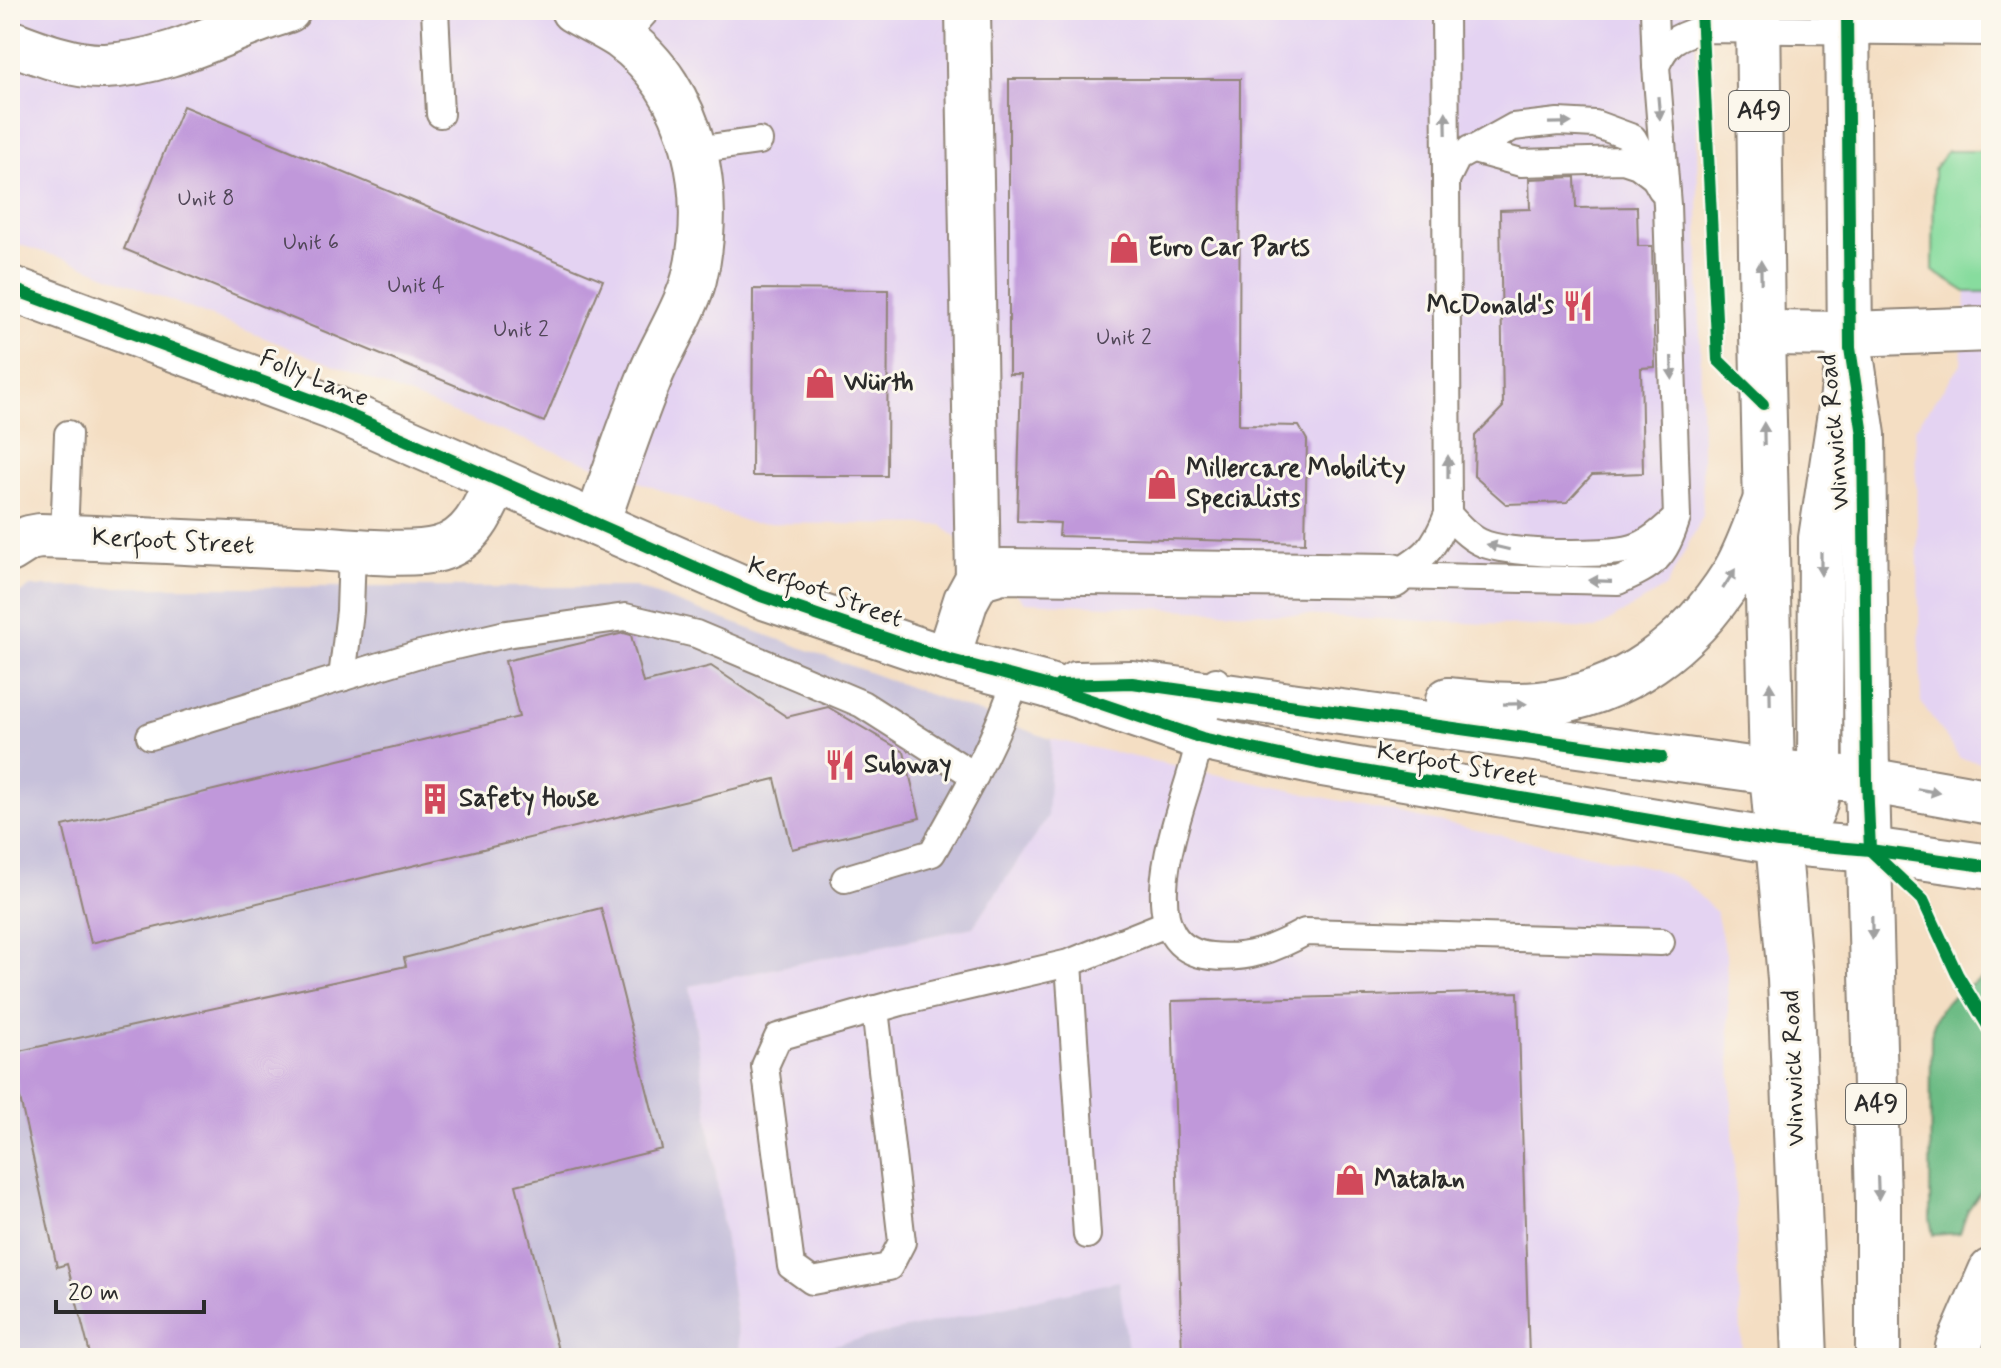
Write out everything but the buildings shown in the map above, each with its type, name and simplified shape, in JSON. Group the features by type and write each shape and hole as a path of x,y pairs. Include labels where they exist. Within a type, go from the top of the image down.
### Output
{"main road":[{"path":"10,42 48,56 103,66 157,60 288,10"},
{"path":"573,10 634,24 652,67 675,100 695,150 704,205 694,281 652,373 597,523"},
{"path":"947,659 966,600 978,578 968,10"},
{"name":"Winwick Road","path":"1758,20 1772,772 1790,979 1805,1358"},
{"name":"Winwick Road","path":"1847,20 1850,341 1863,435 1867,780 1878,1202 1878,1358"},
{"name":"Folly Lane","path":"10,288 331,407 496,482 597,523"},
{"path":"1762,333 1850,341 1991,329"},
{"name":"A49","path":"1778,842 1799,832 1810,817 1818,796 1821,538 1850,341"},
{"name":"Kerfoot Street","path":"10,550 29,538 64,537 352,550 416,552 439,549 455,542 475,525 496,482"},
{"path":"1215,684 1491,705 1540,704 1584,695 1620,681 1651,664 1705,617 1735,572 1765,502"},
{"name":"Kerfoot Street","path":"597,523 761,596 947,659 1031,681 1202,738 1317,763 1778,842 1870,850 1991,867"},
{"path":"978,578 1002,571 1392,576"},
{"name":"Kerfoot Street","path":"1031,681 1215,684 1772,772 1867,780 1991,802"},
{"path":"1956,1358 1991,1271"}],"lane":[{"path":"435,10 440,114"},
{"path":"1392,576 1421,559 1438,539 1448,514 1445,10"},
{"path":"1392,576 1618,581 1649,567 1669,543 1677,518 1654,10"},
{"path":"1656,66 1662,52 1676,38 1702,29 1758,20 1847,20 1991,32"},
{"path":"1447,178 1457,158 1513,127 1558,122 1595,124 1633,138 1663,193"},
{"path":"695,150 759,141"},
{"path":"1470,149 1521,163 1623,160 1638,165 1663,193"},
{"path":"64,537 68,434"},
{"path":"1448,514 1470,536 1499,550 1604,552 1634,547 1657,536 1677,518"},
{"path":"342,678 350,611 352,550"},
{"path":"150,736 416,655 506,634 625,617 696,634 862,704 975,776"},
{"path":"845,879 932,853 1004,716 1031,681"},
{"path":"1215,684 1170,847 1164,888 1166,924 1181,945 1203,955 1234,959 1272,949 1305,932 1661,942"},
{"path":"875,1009 902,1242 889,1267 812,1281 791,1266 765,1066 778,1037 875,1009 1069,963 1166,924"},
{"path":"1069,963 1087,1235"}],"shaded area":[{"path":"10,10 1695,10 1703,516 1666,587 1596,629 1025,602 942,525 750,523 481,424 69,260 10,242"},
{"path":"1966,292 1991,292 1991,765 1960,758 1921,702 1915,428 1961,364"},
{"path":"29,587 635,587 1051,739 1047,818 973,927 690,986 741,1358 10,1358 10,600"},
{"path":"1051,739 1653,868 1685,882 1716,912 1726,954 1742,1358 1129,1358 1118,1282 776,1358 741,1358 690,986 973,927 1046,819"},
{"path":"1119,1281 1129,1358 776,1358"}],"green space":[{"path":"1947,151 1991,151 1991,292 1966,292 1933,271 1934,169"},
{"path":"1991,941 1991,1178 1968,1210 1960,1233 1933,1235 1930,1219 1931,1036 1943,1006 1986,976"}],"cycle path":[{"path":"1701,10 1718,360 1763,404"},
{"path":"1847,10 1850,348 1863,435 1870,850"},
{"path":"10,288 331,407 761,596 947,659 1046,685 1202,738 1317,763 1778,842 1870,850 1991,867"},
{"path":"1059,685 1132,683 1661,757"},
{"path":"1870,850 1923,900 1957,974 1991,1031"}],"place":[{"name":"Euro Car Parts","path":"1124,248"},
{"name":"McDonald's","path":"1578,306"},
{"name":"Würth","path":"820,383"},
{"name":"Millercare Mobility Specialists","path":"1162,484"},
{"name":"Subway","path":"840,765"},
{"name":"Safety House","path":"435,799"},
{"name":"Matalan","path":"1350,1180"}]}
